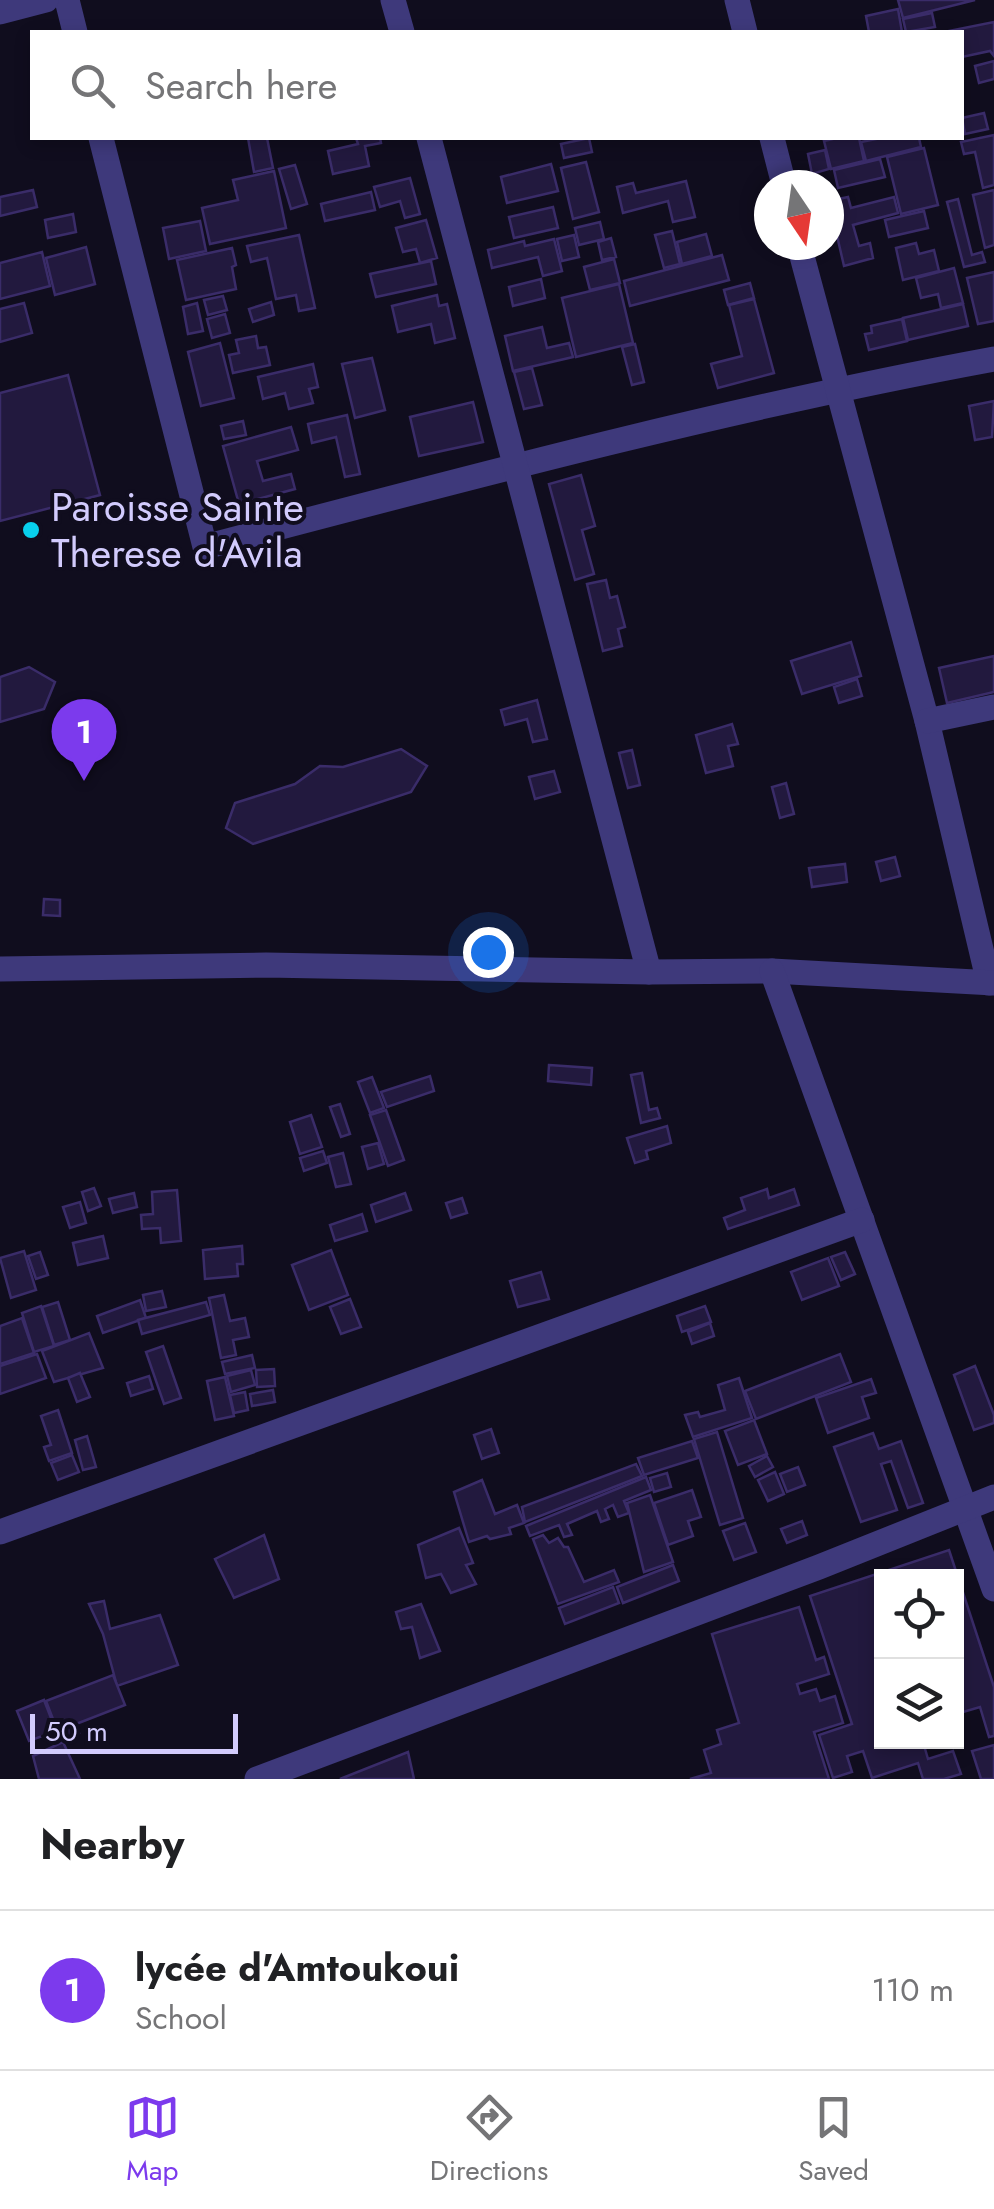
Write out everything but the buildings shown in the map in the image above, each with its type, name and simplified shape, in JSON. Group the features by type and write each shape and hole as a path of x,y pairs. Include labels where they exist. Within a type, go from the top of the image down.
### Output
{"street":[{"path":"0,12 46,0"},
{"path":"66,0 74,30"},
{"path":"393,0 401,30"},
{"path":"737,0 744,30"},
{"path":"103,140 205,547 516,465 835,388 994,359"},
{"path":"431,140 649,972"},
{"path":"773,140 780,170"},
{"path":"0,969 266,965 772,971 992,983 927,721 803,260"},
{"path":"927,721 994,706"},
{"path":"772,971 994,1589"},
{"path":"0,1532 862,1220"},
{"path":"258,1779 818,1568 994,1497"}],"place":[{"name":"Paroisse Sainte Therese d'Avila","path":"31,530"},
{"name":"lycée d'Amtoukoui","path":"84,781"}]}
